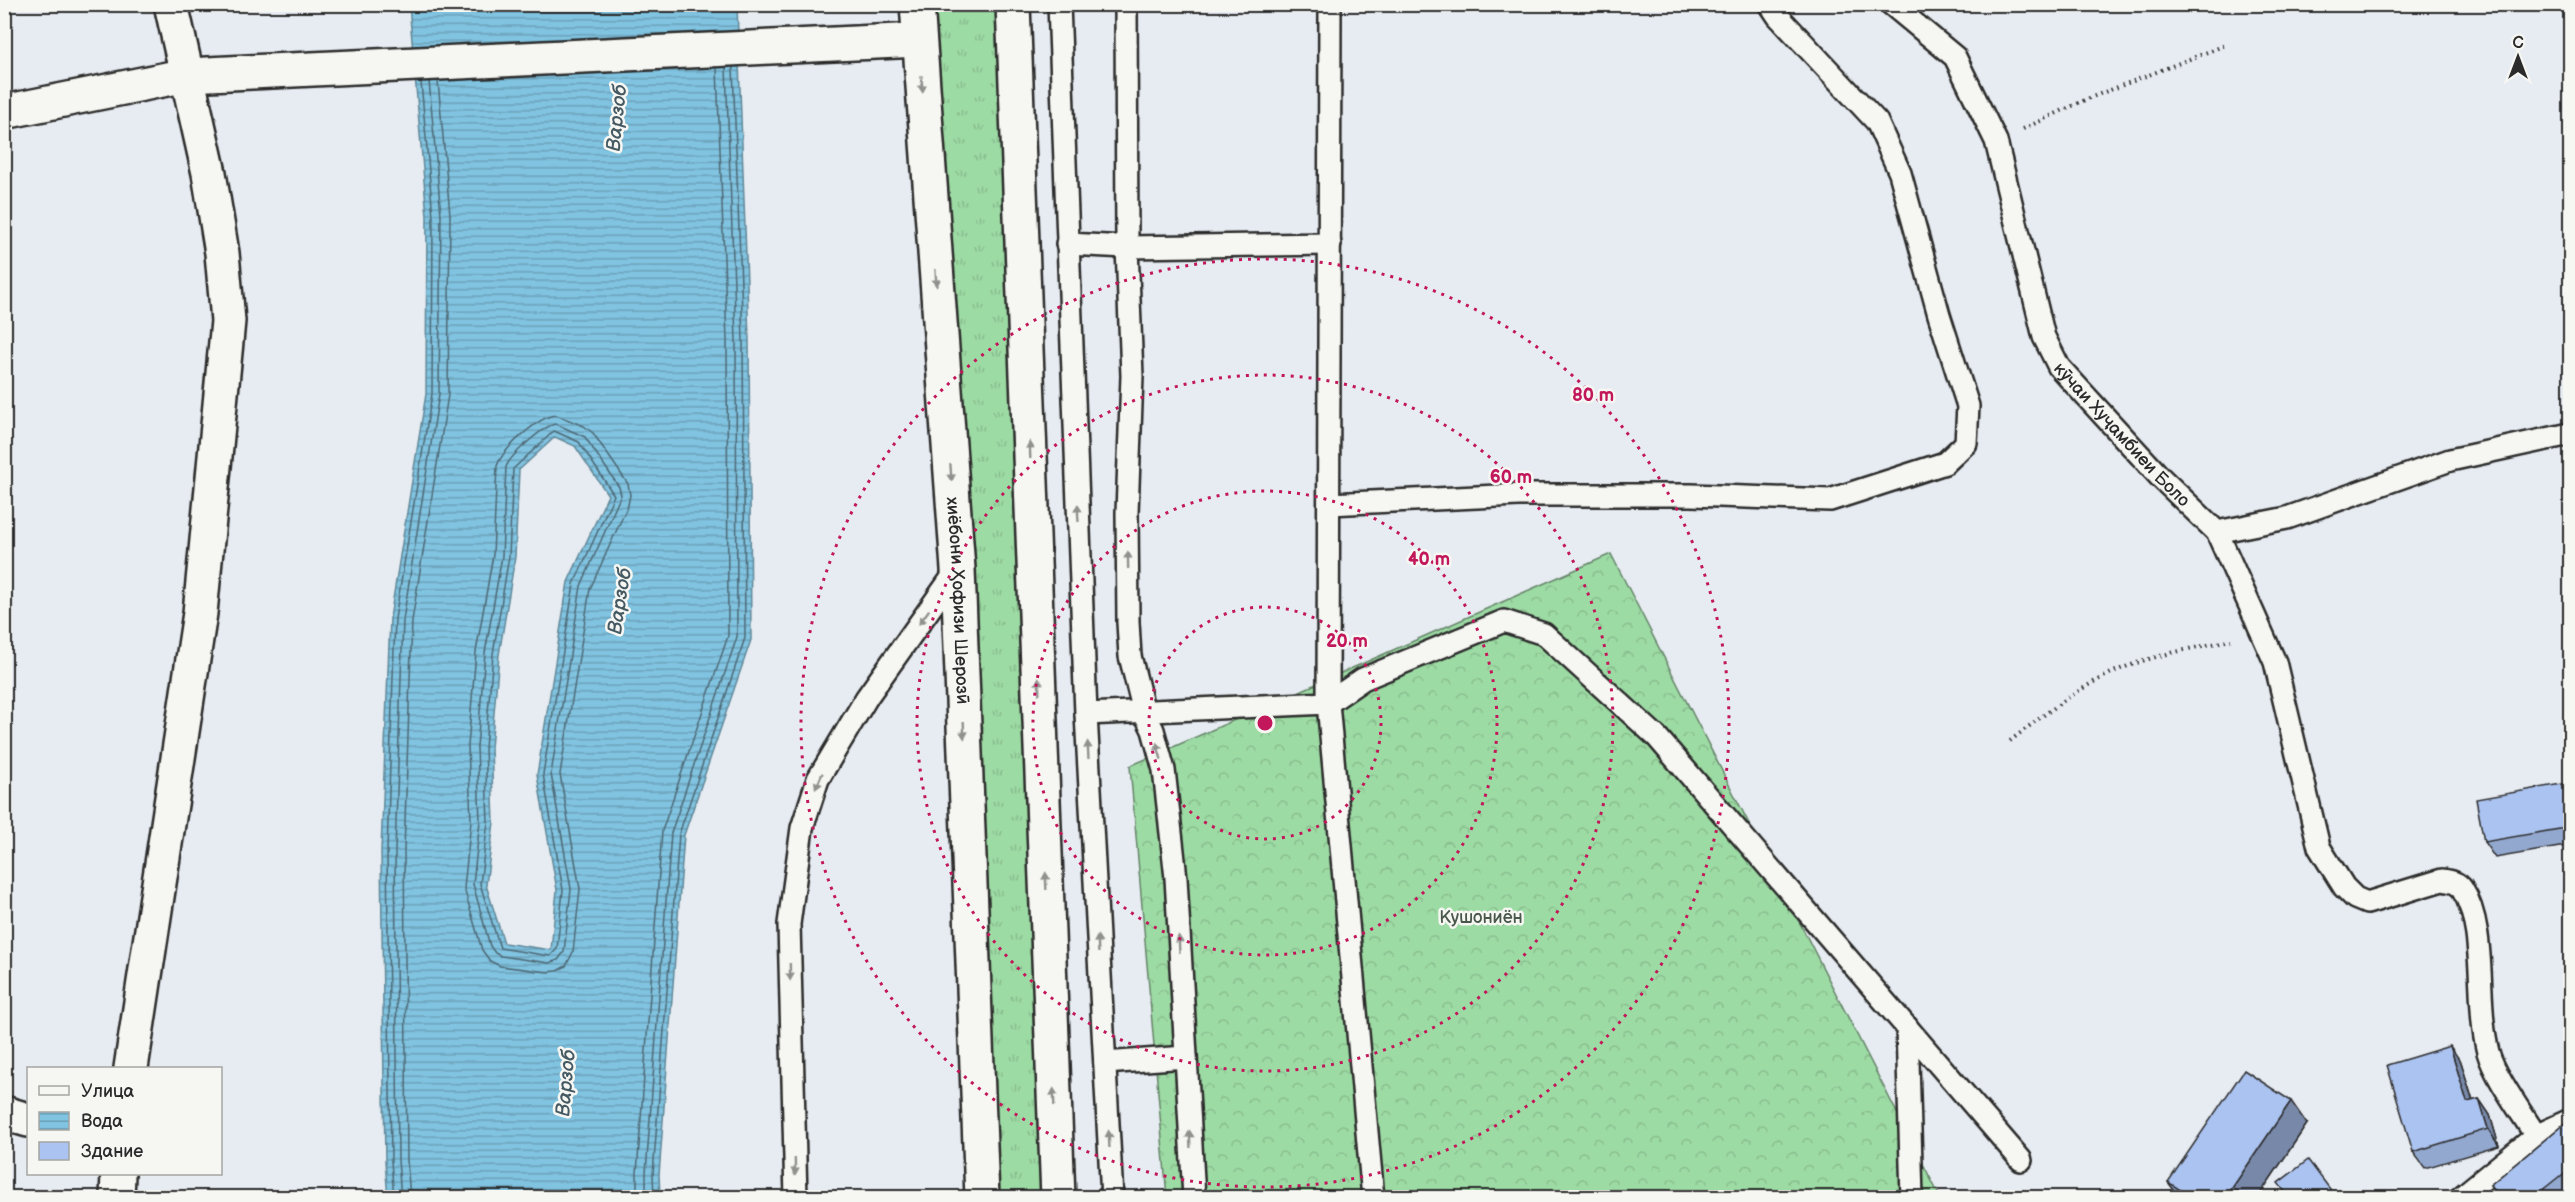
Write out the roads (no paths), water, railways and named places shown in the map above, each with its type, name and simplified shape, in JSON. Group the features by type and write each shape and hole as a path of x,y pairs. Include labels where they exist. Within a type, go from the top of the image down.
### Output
{"main road":[{"path":"132,1067 200,613 228,321 222,253 209,173 171,4"},
{"name":"хиёбони Ҳофизи Шерозӣ","path":"917,4 958,569 982,1197"},
{"path":"1013,4 1058,1197"},
{"path":"4,112 187,75 919,40"},
{"path":"4,1113 27,1120"},
{"path":"117,1197 118,1175"}],"lane":[{"path":"1059,4 1086,714 1112,1197"},
{"path":"1126,4 1127,247 1132,376 1127,513 1128,622 1130,656 1144,712 1153,730 1164,770 1176,878 1194,1197"},
{"path":"1330,4 1328,703 1373,1197"},
{"path":"1329,504 1519,495 1691,495 1830,500 1945,463 1966,442 1968,406 1939,315 1900,173 1877,122 1778,16 1770,4"},
{"name":"кӯчаи Хуҷамбиеи Боло","path":"1891,4 1955,57 1996,141 2044,337 2059,367 2162,478 2217,532"},
{"path":"1067,244 1127,247 1330,244"},
{"path":"2536,1136 2489,1054 2481,1018 2475,924 2461,887 2442,880 2367,903 2355,898 2344,887 2319,848 2275,662 2217,532 2287,518 2450,460 2571,434"},
{"path":"796,1197 789,924 802,828 818,779 867,698 958,569"},
{"path":"1086,714 1328,703 1363,679 1504,621 1544,634 1657,737 2020,1160"},
{"path":"1907,1027 1912,1197"},
{"path":"1105,1062 1186,1057"},
{"path":"2460,1197 2536,1136 2571,1120"}],"water":[{"name":"Варзоб","path":"409,5 737,5 749,340 751,640 684,835 659,1175 660,1197 388,1198 385,1161 381,851 390,618 426,394 427,216","holes":["555,437 575,446 608,495 568,582 537,775 557,890 551,950 504,943 486,885 494,822 491,748 499,655 515,557 519,470"]}],"park label":[{"name":"Кушониён","path":"1481,917"}]}
